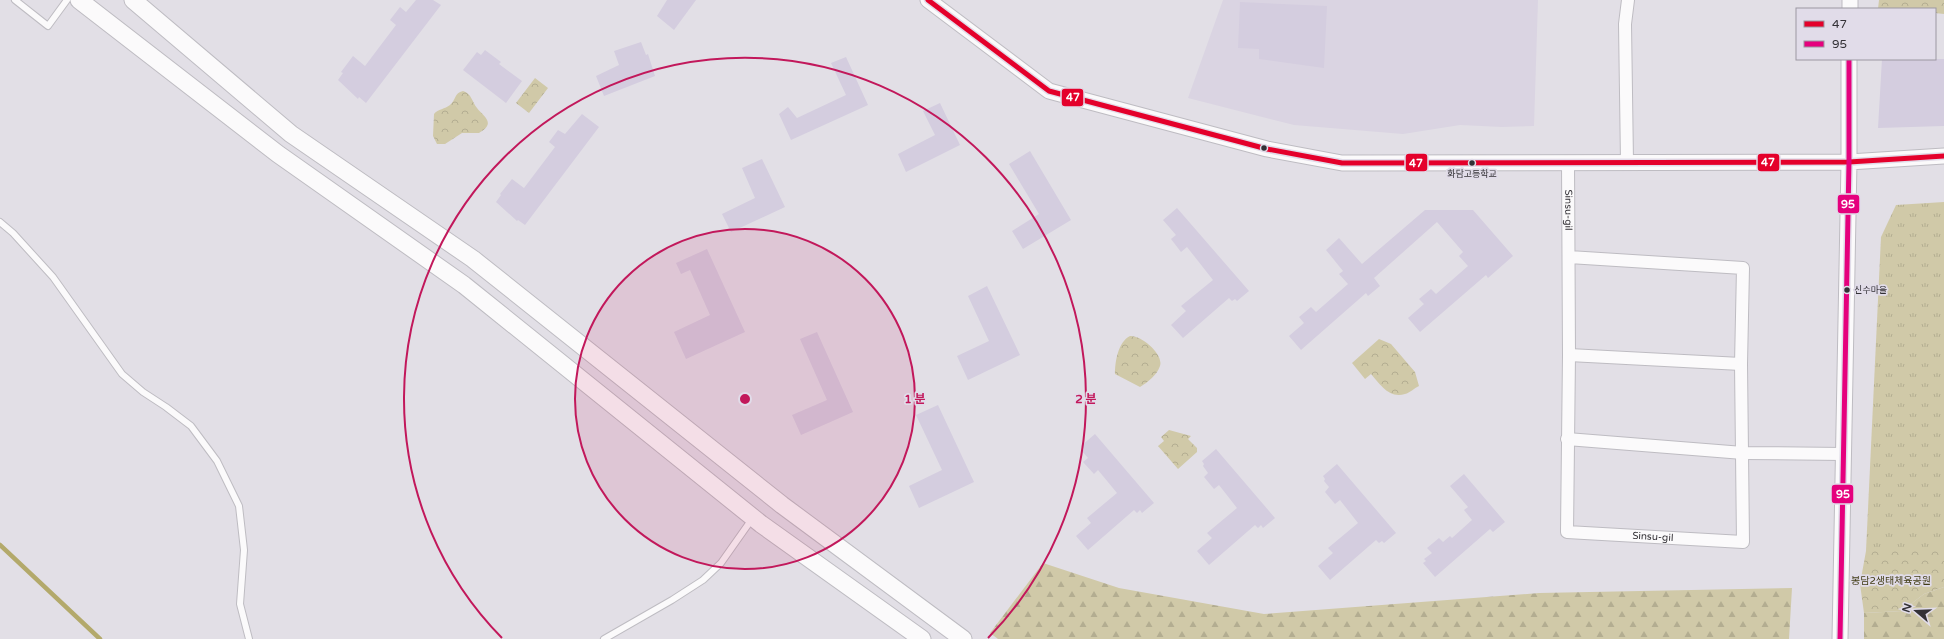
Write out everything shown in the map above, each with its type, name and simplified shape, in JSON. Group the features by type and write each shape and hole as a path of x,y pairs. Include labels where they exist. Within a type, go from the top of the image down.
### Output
{"main road":[{"path":"79,0 278,154 464,285 753,518 922,639"},
{"path":"133,0 291,134 473,260 782,505 963,639"}],"street":[{"path":"928,0 1049,91 1267,149 1342,163 1849,162 1944,156"},
{"path":"1628,0 1626,24 1628,162"},
{"path":"1840,639 1849,162 1849,60"},
{"name":"Sinsu-gil","path":"1568,162 1569,355 1566,532 1743,542 1741,364 1743,268 1569,257"},
{"path":"1569,355 1741,364"},
{"path":"1567,439 1743,453 1844,454"}],"lane":[{"path":"15,0 48,26 67,0"},
{"path":"0,222 13,233 53,277 122,374 143,392 191,426 217,461 238,506 244,550 240,604 249,639"},
{"path":"604,639 672,600 703,580 721,563 753,518"}],"shaded area":[{"path":"1223,0 1538,0 1534,126 1502,127 1460,125 1403,134 1294,125 1188,98"}],"green space":[{"path":"1879,0 1944,0 1944,14 1936,13 1936,8 1878,8"},
{"path":"535,78 548,88 529,113 516,103"},
{"path":"463,91 470,96 477,108 485,117 488,123 487,126 479,133 462,133 445,144 437,144 433,136 434,114 450,105 458,93"},
{"path":"1944,202 1944,551 1866,551 1881,237 1896,205"},
{"path":"1130,336 1140,339 1151,346 1159,356 1160,361 1159,369 1149,381 1140,387 1115,374 1120,347"},
{"path":"1379,339 1391,344 1415,372 1419,386 1407,393 1399,395 1385,390 1371,374 1365,379 1352,363"},
{"path":"1169,430 1191,436 1188,439 1197,448 1197,452 1178,469 1158,446 1164,441 1161,437"},
{"name":"봉담2생태체육공원","path":"1866,551 1944,551 1944,587 1924,594 1902,611 1864,613 1860,584"},
{"path":"1043,563 1119,588 1264,614 1539,593 1792,588 1789,639 998,639 990,633"},
{"path":"1944,587 1944,639 1864,639 1864,613 1902,611 1924,594"}],"building":[{"path":"416,0 433,0 441,5 366,103 359,97 358,99 338,80 343,73 341,72 353,56 365,66 396,25 390,20 400,7 406,12"},
{"path":"667,0 696,0 674,30 657,16"},
{"path":"1240,2 1327,6 1324,68 1259,59 1259,49 1238,48"},
{"path":"641,42 646,55 648,54 655,76 604,96 596,76 619,65 614,51"},
{"path":"485,50 501,62 499,64 522,81 506,103 463,70 477,52 481,55"},
{"path":"846,57 868,105 791,140 779,114 788,107 797,118 846,95 831,63"},
{"path":"1944,59 1944,126 1878,128 1882,60"},
{"path":"940,103 960,145 906,172 898,154 935,135 923,111"},
{"path":"582,114 599,127 525,225 518,220 517,221 496,202 501,195 500,194 512,179 524,188 555,147 549,142 558,130 565,134"},
{"path":"1030,151 1071,220 1023,249 1012,231 1039,214 1009,164"},
{"path":"762,159 785,207 731,232 722,214 755,198 742,168"},
{"path":"1177,208 1249,291 1237,301 1235,299 1232,301 1229,298 1183,338 1171,325 1186,311 1181,306 1213,280 1187,247 1181,252 1171,239 1176,235 1163,220"},
{"path":"1425,210 1473,210 1513,256 1488,278 1486,275 1420,332 1408,318 1424,304 1419,299 1431,289 1436,294 1468,266 1459,256 1463,252 1437,222 1374,278 1380,286 1368,296 1366,293 1301,350 1289,336 1304,323 1299,317 1311,307 1316,312 1348,284 1339,274 1343,271 1326,250 1339,238 1362,264"},
{"path":"707,249 745,332 686,359 674,332 710,315 690,270 681,274 676,263"},
{"path":"987,286 1020,355 968,380 957,356 989,341 968,296"},
{"path":"817,332 853,412 801,435 792,415 827,400 800,339"},
{"path":"938,405 974,482 919,508 909,486 942,470 916,415"},
{"path":"1095,434 1154,503 1142,513 1140,510 1137,513 1134,510 1088,550 1076,536 1091,523 1087,518 1117,493 1098,470 1094,474 1083,462 1088,458 1082,451 1084,449 1081,446"},
{"path":"1216,449 1275,518 1263,528 1261,525 1258,528 1255,525 1209,565 1197,551 1212,538 1207,533 1237,508 1219,485 1214,489 1204,477 1208,473 1203,466 1204,464 1202,461"},
{"path":"1337,464 1396,533 1384,543 1382,541 1379,543 1376,540 1330,580 1318,566 1333,553 1328,548 1358,523 1340,500 1335,504 1325,492 1329,487 1324,481 1325,479 1323,476"},
{"path":"1464,474 1505,522 1493,532 1490,529 1435,577 1423,563 1426,561 1424,559 1432,553 1427,548 1439,538 1443,542 1450,536 1452,538 1472,520 1464,510 1468,507 1450,486"}],"waterway":[{"path":"0,545 100,639"}],"transit line":[{"name":"47","path":"928,0 1049,91 1267,149 1342,163 1849,162 1944,156"},
{"name":"95","path":"1840,639 1849,162 1849,60"}],"place":[{"name":"화담고등학교","path":"1472,163"},
{"name":"신수마을","path":"1847,290"}]}
